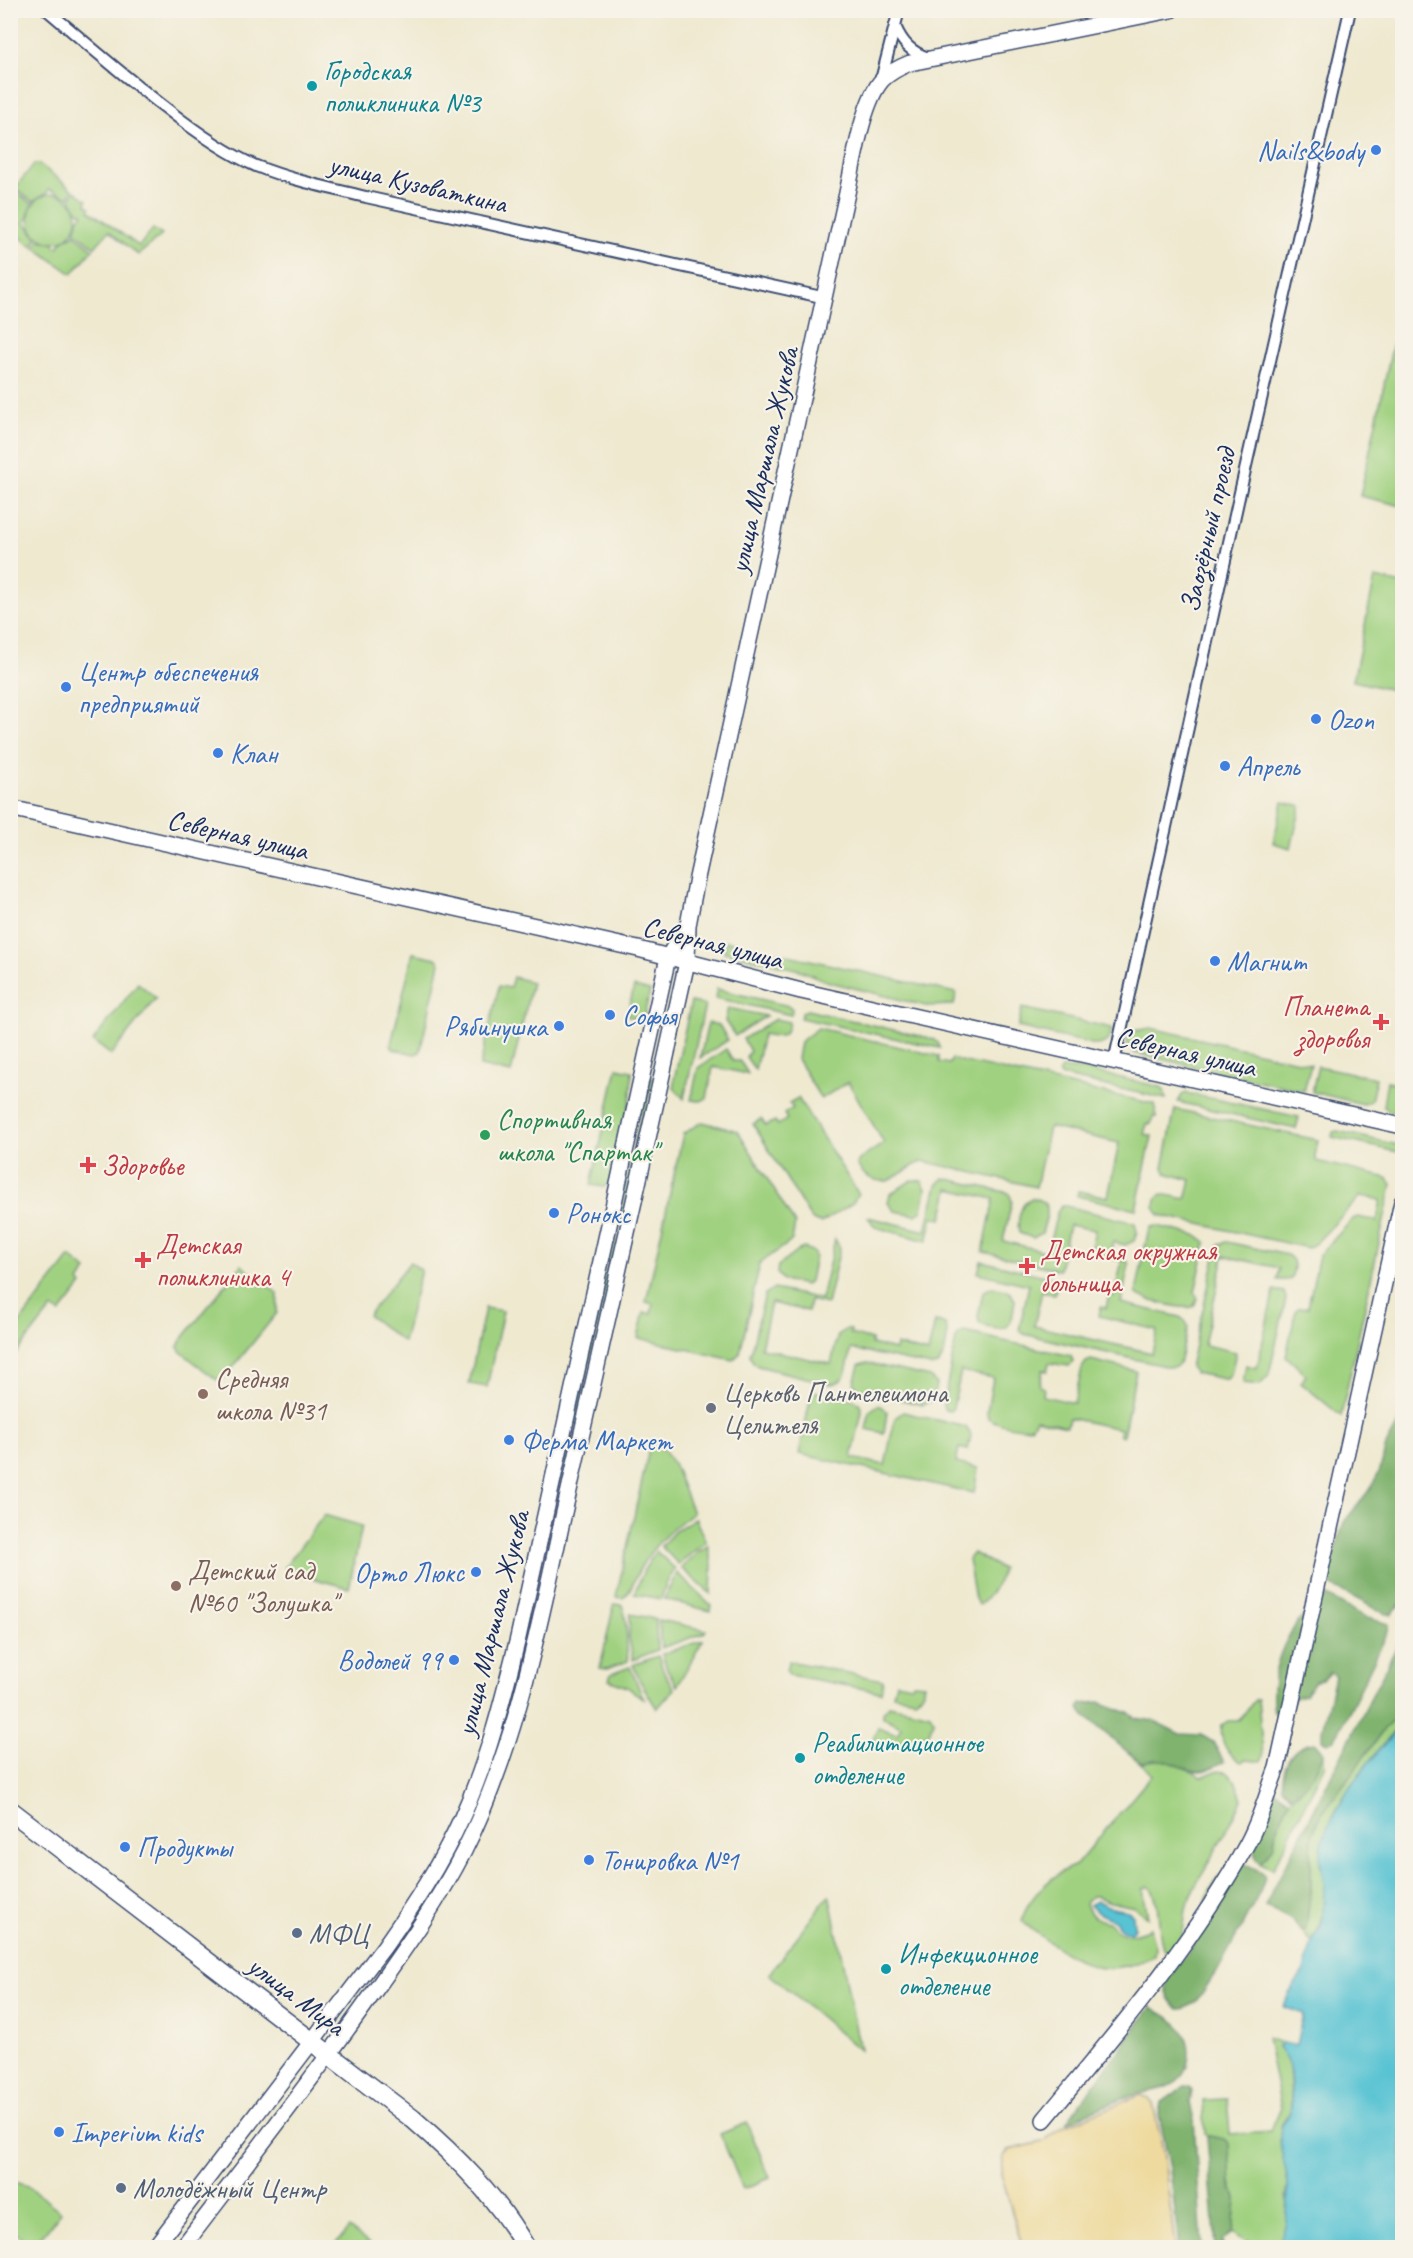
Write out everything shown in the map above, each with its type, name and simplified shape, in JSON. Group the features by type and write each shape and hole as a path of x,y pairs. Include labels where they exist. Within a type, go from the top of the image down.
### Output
{"main road":[{"path":"881,81 901,66 928,58 1171,10"},
{"name":"улица Маршала Жукова","path":"182,2247 329,2054 426,1918 457,1865 481,1815 499,1769 526,1679 605,1335 687,962 688,925 798,414 865,117 871,98 881,81"},
{"name":"Северная улица","path":"10,808 668,957 801,991 1402,1126"},
{"name":"улица Маршала Жукова","path":"153,2247 313,2042 411,1908 442,1857 462,1818 483,1764 503,1698 668,957 688,925"},
{"path":"646,1059 664,1062"},
{"path":"1044,2120 1110,2039 1209,1909 1248,1842 1257,1821 1277,1768 1402,1202"},
{"name":"улица Мира","path":"10,1810 412,2119 453,2155 481,2184 526,2247"},
{"path":"411,1908 426,1918"}],"street":[{"name":"улица Кузоваткина","path":"47,10 139,87 195,130 229,152 262,168 366,197 826,298"},
{"name":"улица Маршала Жукова","path":"881,81 899,10"},
{"name":"Заозёрный проезд","path":"1114,1062 1243,477 1350,10"},
{"path":"895,26 912,51 928,58"},
{"path":"889,50 928,58"}],"green space":[{"path":"34,164 39,164 73,190 68,197 49,189 47,193 33,202 15,188"},
{"path":"14,190 32,204 24,222 37,238 31,246 11,230 11,194"},
{"path":"75,191 87,200 89,210 139,246 153,229 162,235 138,255 109,231 95,247 75,232 79,218 83,214 78,211 70,198"},
{"path":"53,194 70,201 77,218 70,235 53,242 36,235 29,218 36,201"},
{"path":"74,234 93,249 72,274 34,247 39,240 54,243 59,247 60,243"},
{"path":"1400,311 1402,311 1402,506 1360,496"},
{"path":"1375,578 1402,584 1402,692 1353,681"},
{"path":"1283,802 1301,806 1291,848 1273,843"},
{"path":"726,941 956,993 954,1005 926,1006 826,981 800,970 724,952"},
{"path":"413,953 436,958 440,963 420,1052 415,1054 393,1049 391,1044"},
{"path":"513,977 532,982 511,1073 480,1066 499,986 510,988"},
{"path":"138,983 156,998 111,1055 93,1041"},
{"path":"634,987 650,991 643,1020 627,1016"},
{"path":"717,989 789,1006 792,1009 791,1015 715,998"},
{"path":"691,1002 705,1005 684,1099 674,1088 674,1080"},
{"path":"728,1008 766,1016 735,1036 725,1021"},
{"path":"1022,1008 1112,1028 1109,1038 1096,1045 1018,1027"},
{"path":"807,1010 933,1039 940,1048 800,1018"},
{"path":"775,1019 789,1022 788,1028 780,1036 763,1034 755,1070 746,1057 750,1051 743,1039"},
{"path":"708,1023 719,1025 728,1040 700,1058"},
{"path":"818,1028 939,1056 939,1062 949,1064 952,1059 1154,1104 1157,1117 1153,1117 1151,1124 1147,1124 1144,1134 1152,1136 1136,1209 1077,1196 1078,1191 1108,1197 1119,1143 1049,1127 1036,1187 922,1161 888,1181 869,1178 857,1164 859,1160 884,1143 848,1082 821,1099 797,1059 800,1042"},
{"path":"1151,1028 1311,1064 1304,1091 1134,1053 1127,1043 1128,1032"},
{"path":"726,1049 733,1061 740,1061 748,1074 713,1067 707,1098 701,1101 691,1100 698,1068"},
{"path":"1318,1066 1376,1078 1371,1101 1363,1104 1312,1092"},
{"path":"617,1068 632,1071 631,1096 611,1182 604,1187 591,1185"},
{"path":"1062,1069 1082,1069 1161,1087 1166,1099 1061,1076 1059,1072"},
{"path":"649,1077 653,1078 566,1469 562,1468"},
{"path":"1387,1081 1402,1085 1402,1113 1389,1111 1383,1106"},
{"path":"1186,1093 1299,1117 1296,1129 1178,1102"},
{"path":"798,1098 858,1193 853,1203 821,1223 810,1217 753,1124 761,1119 766,1126 775,1121 778,1125 787,1119 784,1114 793,1108 789,1103"},
{"path":"1175,1109 1318,1140 1316,1161 1387,1178 1392,1184 1341,1416 1301,1383 1306,1375 1286,1356 1296,1310 1308,1307 1319,1255 1353,1219 1358,1217 1377,1221 1381,1200 1361,1196 1316,1243 1308,1248 1159,1215 1154,1207 1157,1198 1161,1194 1186,1199 1191,1180 1166,1173 1163,1168"},
{"path":"702,1122 738,1131 795,1224 792,1240 760,1263 740,1353 733,1360 638,1338 644,1312 651,1314 653,1304 646,1302 683,1134"},
{"path":"1333,1132 1402,1146 1402,1153 1332,1137"},
{"path":"944,1178 1009,1193 1012,1201 1003,1241 1047,1252 1058,1210 1062,1205 1135,1223 1137,1232 1134,1241 1125,1245 1113,1242 1110,1255 1123,1258 1129,1264 1121,1303 1180,1317 1186,1322 1188,1327 1179,1364 1169,1367 1024,1334 1019,1330 1029,1285 978,1273 981,1261 1058,1279 1055,1294 1042,1291 1034,1326 1152,1353 1157,1330 1099,1316 1101,1307 1106,1308 1109,1295 1114,1296 1122,1261 1090,1253 1095,1230 1069,1225 1059,1270 983,1252 994,1199 949,1189 942,1219 933,1217 927,1241 875,1227 868,1217 926,1231 937,1185"},
{"path":"912,1180 922,1181 926,1189 922,1210 916,1215 895,1211 888,1203 890,1194"},
{"path":"1033,1198 1044,1203 1047,1207 1047,1216 1042,1233 1033,1238 1019,1233 1018,1228 1022,1207"},
{"path":"1157,1226 1198,1236 1206,1242 1195,1292 1198,1299 1193,1307 1163,1304 1136,1293 1148,1232 1151,1227"},
{"path":"835,1239 840,1248 827,1304 810,1300 808,1311 771,1303 761,1348 831,1364 838,1335 847,1329 851,1330 850,1334 872,1340 871,1344 895,1350 896,1345 928,1353 935,1322 945,1324 947,1333 945,1351 938,1365 931,1366 851,1349 844,1376 837,1383 831,1384 758,1366 753,1362 750,1355 765,1294 774,1289 821,1299"},
{"path":"1227,1242 1287,1255 1294,1265 1291,1278 1277,1280 1279,1268 1224,1256 1204,1345 1236,1352 1231,1374 1224,1379 1195,1373 1190,1367 1217,1248 1220,1244"},
{"path":"804,1248 812,1251 815,1256 810,1281 805,1285 783,1280 777,1273 778,1266"},
{"path":"70,1257 87,1270 79,1282 82,1285 60,1313 52,1308 15,1355 11,1351 11,1334"},
{"path":"410,1262 421,1270 403,1342 368,1315"},
{"path":"241,1265 278,1294 277,1313 225,1377 217,1380 181,1352 178,1347"},
{"path":"992,1287 1009,1291 1015,1300 1011,1322 1004,1328 992,1328 979,1322 983,1292"},
{"path":"1274,1290 1284,1292 1286,1299 1269,1375 1260,1385 1243,1383 1246,1365 1257,1368"},
{"path":"485,1308 503,1311 487,1387 469,1384"},
{"path":"964,1332 1071,1356 1073,1362 1069,1366 1049,1363 1047,1371 1043,1370 1039,1386 1044,1388 1043,1396 1074,1403 1082,1368 1086,1362 1091,1360 1136,1371 1123,1436 1119,1435 1120,1429 1069,1418 1067,1426 1036,1419 1032,1426 1028,1427 1016,1427 997,1422 988,1418 987,1412 993,1378 961,1371 953,1408 950,1411 945,1410 943,1406 956,1339"},
{"path":"867,1363 930,1377 936,1384 933,1400 923,1405 860,1390 854,1383 859,1365"},
{"path":"812,1391 854,1400 860,1404 862,1412 852,1458 885,1465 895,1418 903,1412 966,1427 971,1435 968,1450 959,1448 956,1463 978,1468 974,1493 799,1454"},
{"path":"878,1405 887,1412 884,1433 866,1429 870,1411"},
{"path":"1402,1416 1402,1602 1392,1614 1386,1614 1328,1584 1329,1564 1344,1522 1370,1489 1380,1470 1386,1446"},
{"path":"650,1445 662,1447 674,1465 693,1513 652,1551 626,1595 623,1598 616,1597"},
{"path":"324,1515 362,1526 349,1588 293,1573 285,1567"},
{"path":"695,1518 706,1542 678,1564 661,1546 675,1531"},
{"path":"708,1546 712,1565 711,1594 681,1568"},
{"path":"656,1551 675,1569 666,1584 661,1599 634,1594 644,1570"},
{"path":"973,1553 1002,1569 994,1589 979,1605 975,1599 968,1559"},
{"path":"677,1573 711,1605 710,1611 664,1599"},
{"path":"1327,1596 1367,1618 1389,1624 1388,1632 1340,1730 1334,1740 1327,1743 1322,1740 1322,1731 1335,1676 1330,1672 1322,1680 1315,1681 1305,1695 1295,1697 1284,1717 1274,1712 1273,1695 1274,1678 1284,1646 1301,1618"},
{"path":"614,1604 622,1605 624,1610 628,1661 607,1669 600,1668"},
{"path":"630,1614 656,1619 657,1650 633,1660 629,1637"},
{"path":"659,1620 706,1630 704,1633 661,1648"},
{"path":"1402,1636 1402,1710 1383,1731 1321,1815 1313,1833 1311,1887 1306,1929 1303,1932 1292,1920 1265,1906"},
{"path":"703,1640 677,1686 667,1669 662,1654"},
{"path":"658,1656 674,1689 657,1709 633,1665"},
{"path":"789,1661 883,1680 881,1692 790,1675 786,1670"},
{"path":"630,1667 644,1699 627,1687 609,1680 611,1674"},
{"path":"896,1682 912,1685 913,1683 924,1684 922,1694 915,1699 893,1695"},
{"path":"1258,1699 1263,1756 1261,1761 1241,1762 1225,1747 1221,1731 1222,1725 1228,1721 1238,1721"},
{"path":"1099,1702 1136,1718 1154,1721 1180,1734 1201,1735 1213,1742 1224,1762 1202,1771 1194,1771 1158,1760 1142,1764 1085,1716 1079,1708 1082,1704"},
{"path":"889,1705 930,1714 934,1721 929,1733 919,1740 870,1746 878,1727 897,1734 901,1726 883,1717 883,1712"},
{"path":"1402,1710 1402,1722 1363,1768 1332,1819 1320,1858 1325,1888 1324,1912 1312,1942 1303,1932 1306,1929 1311,1887 1313,1833 1321,1815 1383,1731"},
{"path":"1315,1743 1324,1753 1307,1784 1291,1796 1282,1787 1284,1771 1290,1757 1300,1748"},
{"path":"1324,1753 1324,1766 1273,1869 1261,1863 1273,1848 1276,1831 1289,1800 1298,1794"},
{"path":"1148,1760 1167,1760 1202,1777 1216,1771 1227,1772 1235,1780 1242,1799 1194,1889 1186,1909 1181,1938 1172,1948 1164,1951 1157,1903 1148,1886 1143,1889 1148,1918 1134,1907 1096,1896 1092,1896 1086,1902 1094,1917 1110,1923 1118,1932 1133,1934 1150,1928 1155,1947 1154,1956 1136,1963 1109,1968 1094,1966 1061,1949 1022,1921 1035,1895 1059,1874 1076,1865 1152,1775 1142,1764"},
{"path":"1271,1788 1289,1800 1276,1831 1273,1848 1261,1863 1257,1859 1254,1845"},
{"path":"1245,1864 1262,1872 1265,1877 1260,1892 1218,1970 1197,2000 1185,2008 1178,2009 1169,1998 1166,1988 1168,1979 1192,1948 1209,1893 1214,1884 1221,1876"},
{"path":"829,1895 830,1898 860,2050 769,1974"},
{"path":"1151,2007 1175,2022 1185,2035 1189,2051 1183,2074 1167,2087 1117,2101 1066,2123"},
{"path":"1267,2038 1281,2043 1278,2047 1289,2067 1291,2100 1291,2111 1281,2125 1288,2185 1286,2197 1289,2208 1285,2230 1277,2247 1261,2247 1233,2232 1236,2198 1230,2179 1209,2136 1205,2134 1203,2100 1227,2099 1230,2134 1271,2131 1281,2108"},
{"path":"1185,2086 1192,2090 1190,2103 1194,2120 1202,2247 1179,2247 1170,2168 1159,2114 1161,2103"},
{"path":"747,2123 770,2178 743,2189 720,2134"},
{"path":"1207,2137 1224,2139 1229,2144 1231,2186 1236,2198 1233,2232 1223,2240 1223,2247 1216,2247"},
{"path":"11,2181 28,2186 61,2212 33,2247 11,2229"},
{"path":"349,2228 373,2247 333,2247"}],"sand":[{"path":"1141,2095 1153,2104 1163,2150 1175,2247 1024,2247 1001,2174 1004,2156 1009,2150 1042,2142 1064,2126"}],"water":[{"path":"1402,1722 1402,2247 1277,2247 1287,2217 1288,2201 1288,2185 1280,2132 1291,2109 1289,2067 1278,2047 1281,2043 1296,2045 1303,2014 1284,2007 1288,1995 1304,1971 1312,1942 1320,1929 1323,1917 1324,1882 1320,1861 1322,1843 1327,1828 1351,1785"},
{"path":"1097,1901 1112,1908 1128,1911 1133,1915 1134,1928 1131,1932 1121,1929 1116,1921 1098,1913 1090,1905"}],"place":[{"name":"Городская поликлиника №3","path":"312,86"},
{"name":"Nails&body","path":"1376,150"},
{"name":"Центр обеспечения предприятий","path":"66,687"},
{"name":"Ozon","path":"1316,719"},
{"name":"Клан","path":"218,753"},
{"name":"Апрель","path":"1225,766"},
{"name":"Магнит","path":"1215,961"},
{"name":"Софья","path":"610,1015"},
{"name":"Планета здоровья","path":"1381,1022"},
{"name":"Рябинушка","path":"559,1026"},
{"name":"Спортивная школа \"Спартак\"","path":"485,1135"},
{"name":"Здоровье","path":"88,1165"},
{"name":"Ронокс","path":"554,1213"},
{"name":"Детская поликлиника 4","path":"143,1260"},
{"name":"Детская окружная больница","path":"1027,1266"},
{"name":"Средняя школа №31","path":"203,1394"},
{"name":"Церковь Пантелеимона Целителя","path":"711,1408"},
{"name":"Ферма Маркет","path":"509,1440"},
{"name":"Орто Люкс","path":"476,1572"},
{"name":"Детский сад №60 \"Золушка\"","path":"176,1586"},
{"name":"Водолей 99","path":"454,1660"},
{"name":"Реабилитационное отделение","path":"800,1758"},
{"name":"Продукты","path":"125,1847"},
{"name":"Тонировка №1","path":"589,1860"},
{"name":"МФЦ","path":"297,1933"},
{"name":"Инфекционное отделение","path":"886,1969"},
{"name":"Imperium kids","path":"59,2132"},
{"name":"Молодёжный Центр","path":"121,2188"}]}
